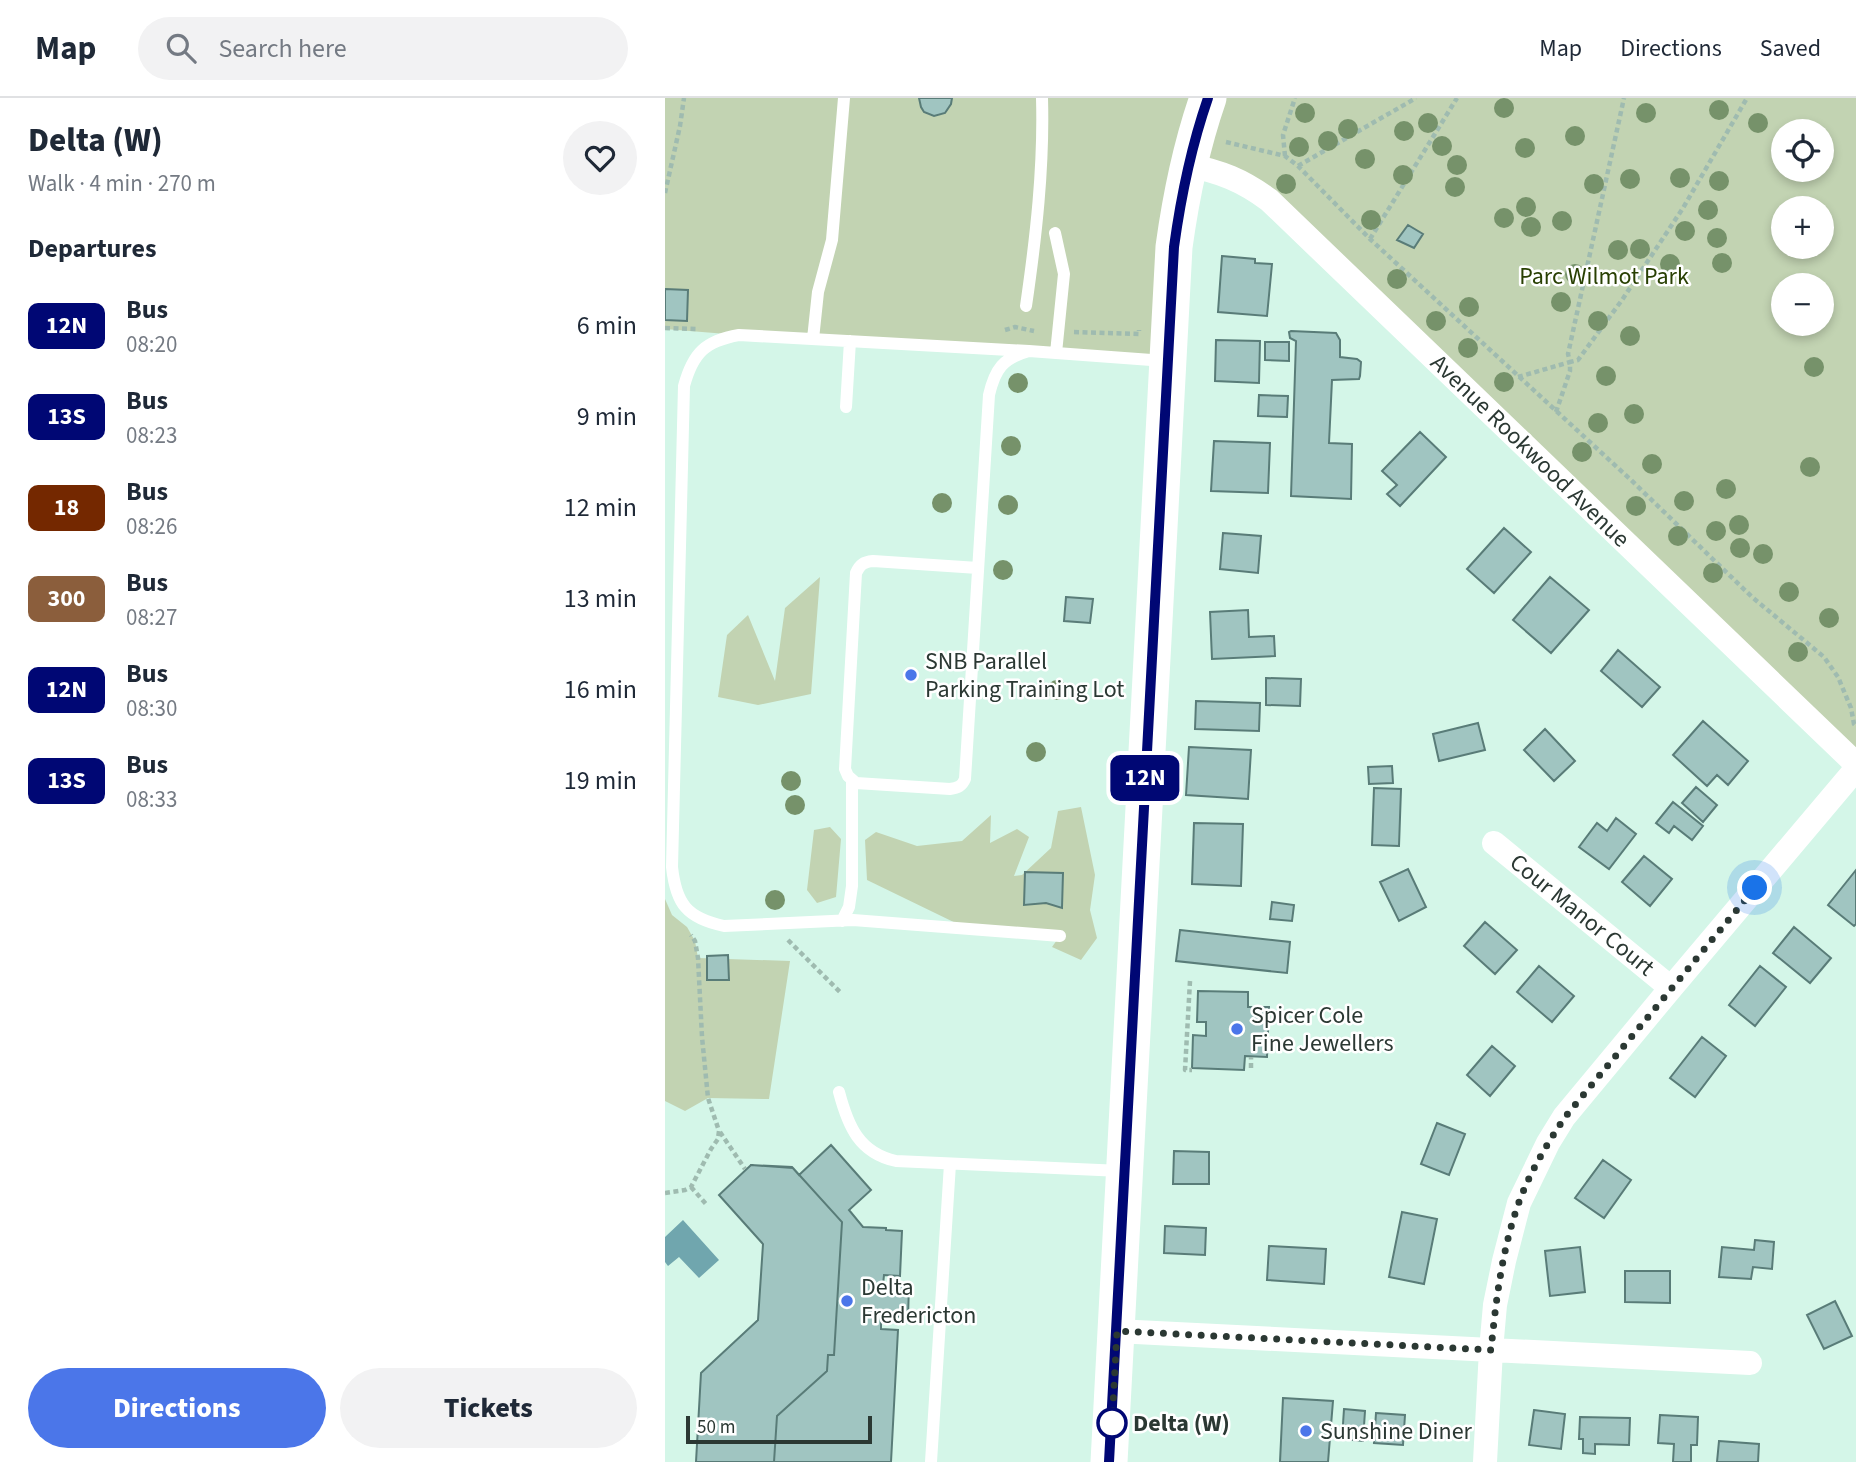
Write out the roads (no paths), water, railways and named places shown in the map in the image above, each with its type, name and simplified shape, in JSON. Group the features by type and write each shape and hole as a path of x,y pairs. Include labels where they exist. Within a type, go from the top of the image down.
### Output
{"main road":[{"path":"1109,1462 1174,247 1188,166 1208,98"}],"street":[{"name":"Avenue Rookwood Avenue","path":"1188,166 1224,174 1250,186 1269,201 1856,766"},
{"path":"1485,1462 1495,1305 1519,1203 1532,1172 1565,1117 1856,766"},
{"name":"Cour Manor Court","path":"1494,843 1671,988"},
{"path":"1117,1331 1750,1363"}],"lane":[{"path":"813,339 818,292 832,240 843,98"},
{"path":"1026,306 1039,200 1042,98"},
{"path":"1055,233 1064,274 1056,353"},
{"path":"1060,936 853,919 724,926 694,916 681,903 674,887 672,867 684,386 692,361 702,349 712,342 739,335 1167,361"},
{"path":"846,407 850,341"},
{"path":"978,568 873,561 859,566 856,573 845,769 856,783 950,789 962,785 965,779 989,395 1001,365 1014,355 1029,351"},
{"path":"842,921 849,907 852,886 852,780"},
{"path":"839,1092 845,1116 856,1136 868,1150 881,1158 950,1164 1125,1171"},
{"path":"931,1462 950,1164"}],"water":[{"path":"683,1220 719,1260 699,1278 679,1257 668,1266 665,1262 665,1237"}],"place":[{"name":"SNB Parallel Parking Training Lot","path":"911,675"},
{"name":"Spicer Cole Fine Jewellers","path":"1237,1029"},
{"name":"Delta Fredericton","path":"847,1301"},
{"name":"Delta (W)","path":"1112,1423"},
{"name":"Sunshine Diner","path":"1306,1431"}],"park label":[{"name":"Parc Wilmot Park","path":"1604,276"}]}
